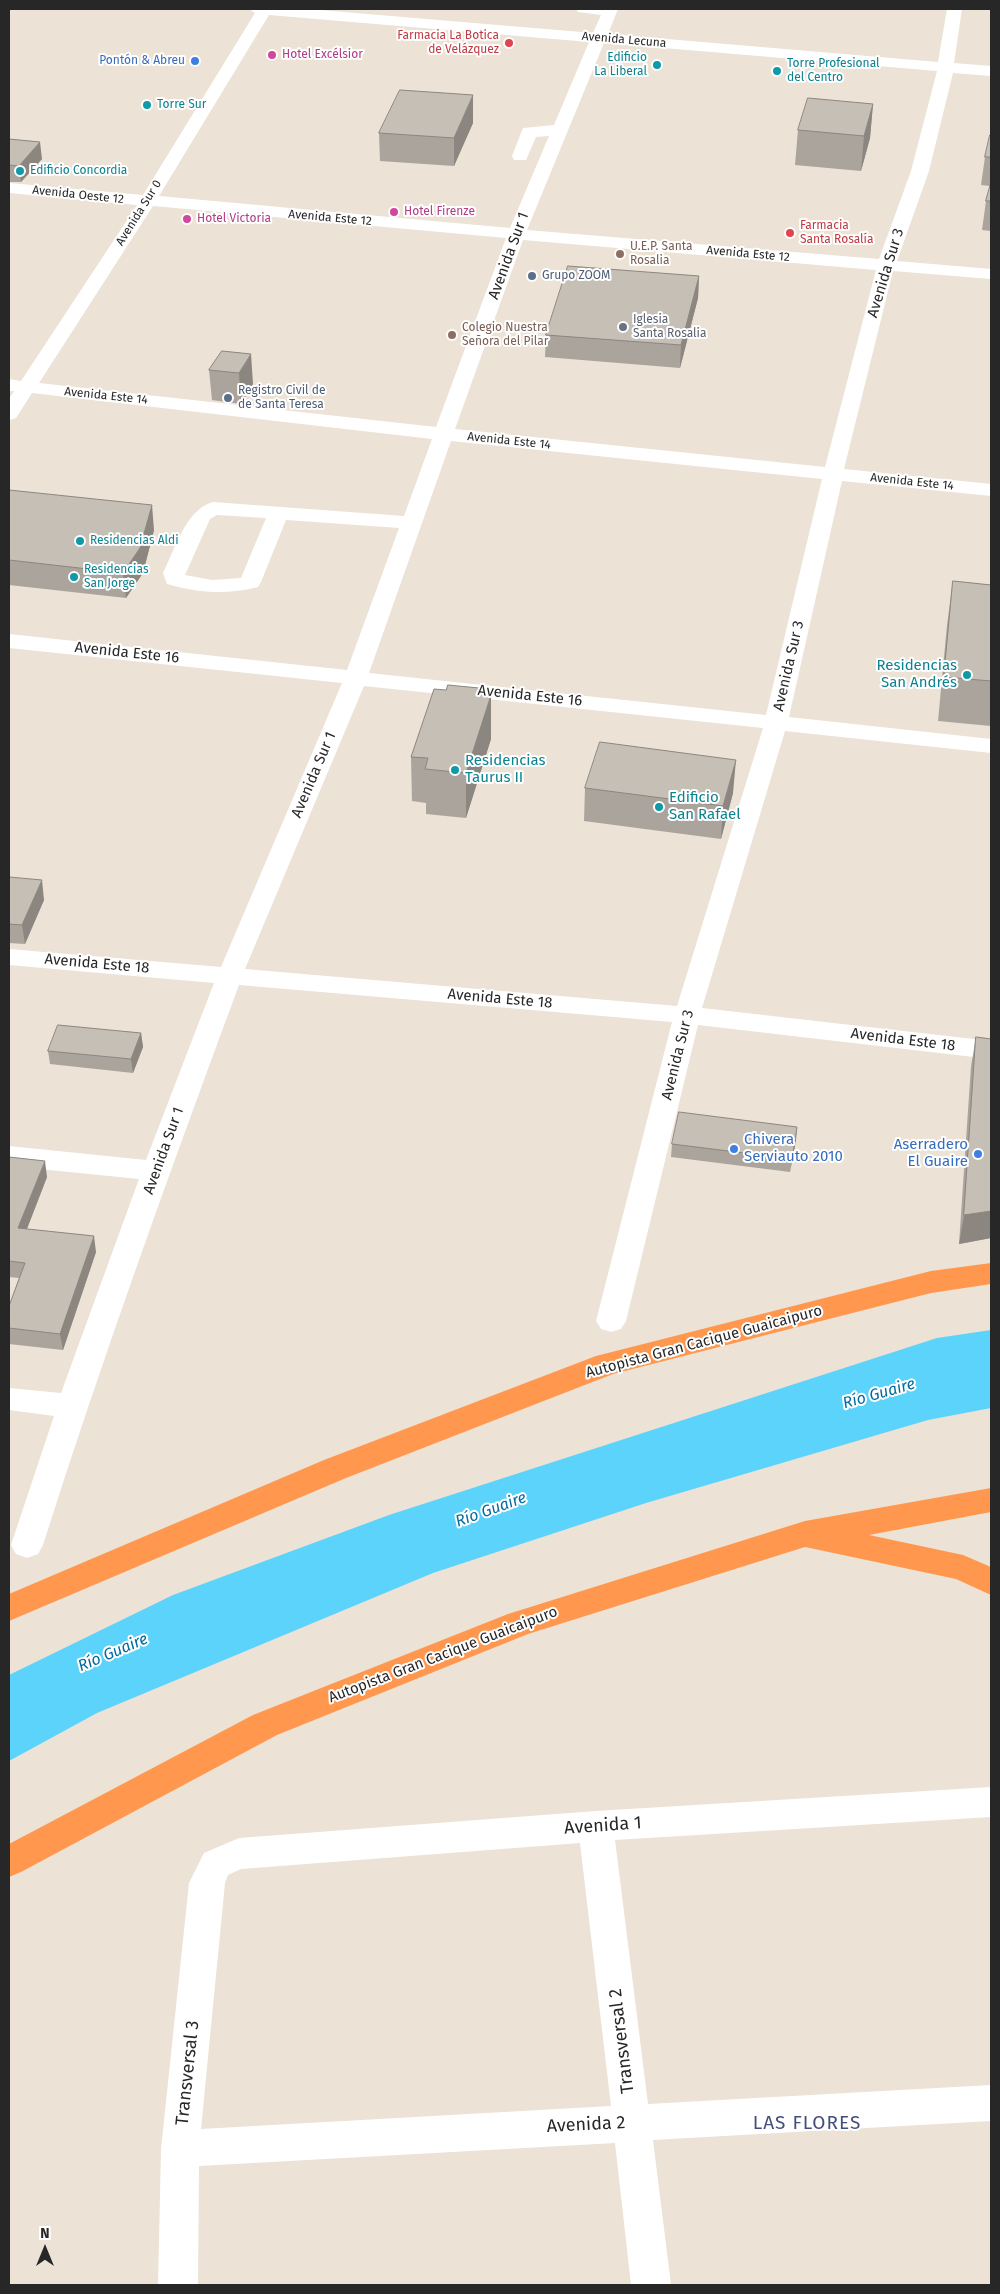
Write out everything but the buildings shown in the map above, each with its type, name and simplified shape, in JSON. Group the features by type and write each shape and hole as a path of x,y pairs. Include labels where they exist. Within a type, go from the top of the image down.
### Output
{"highway":[{"name":"Autopista Gran Cacique Guaicaipuro","path":"9,1608 335,1469 607,1364 932,1282 991,1273"},
{"name":"Autopista Gran Cacique Guaicaipuro","path":"9,1861 274,1722 520,1623 805,1534 991,1500"},
{"path":"805,1534 963,1568 991,1582"}],"street":[{"name":"Avenida Lecuna","path":"262,9 991,71"},
{"name":"Avenida Sur 0","path":"9,414 18,386 147,202 262,9"},
{"path":"583,9 610,10"},
{"name":"Avenida Sur 3","path":"611,1321 687,1015 776,723 833,474 886,265 920,170 943,82 955,9"},
{"name":"Avenida Sur 1","path":"27,1545 72,1406 156,1172 230,975 356,677 446,434 516,234 610,10"},
{"path":"520,156 529,132 560,130"},
{"path":"9,205 15,189"},
{"name":"Avenida Oeste 12","path":"15,189 147,202"},
{"name":"Avenida Este 12","path":"147,202 991,274"},
{"name":"Avenida Este 14","path":"18,386 446,434 991,490"},
{"path":"278,513 250,582 240,586 209,585 184,583 175,579 174,573 200,516 213,508 413,523"},
{"name":"Avenida Este 16","path":"9,640 991,746"},
{"name":"Avenida Este 18","path":"9,957 687,1015 991,1050"},
{"path":"9,1156 156,1172"},
{"path":"9,1399 72,1406"},
{"name":"Avenida 1","path":"216,1864 239,1854 596,1826 991,1802"},
{"name":"Transversal 2","path":"596,1826 651,2285"},
{"name":"Transversal 3","path":"178,2285 180,2149 207,1883 216,1864"},
{"name":"Avenida 2","path":"180,2149 991,2103"}],"water":[{"name":"Río Guaire","path":"991,1330 991,1408 928,1420 646,1503 433,1573 97,1713 9,1761 9,1675 173,1595 389,1515 937,1338"}],"place":[{"name":"Farmacia La Botica de Velázquez","path":"509,43"},
{"name":"Hotel Excélsior","path":"272,55"},
{"name":"Pontón & Abreu","path":"195,61"},
{"name":"Edificio La Liberal","path":"657,65"},
{"name":"Torre Profesional del Centro","path":"777,71"},
{"name":"Torre Sur","path":"147,105"},
{"name":"Edificio Concordia","path":"20,171"},
{"name":"Hotel Firenze","path":"394,212"},
{"name":"Hotel Victoria","path":"187,219"},
{"name":"Farmacia Santa Rosalía","path":"790,233"},
{"name":"U.E.P. Santa Rosalia","path":"620,254"},
{"name":"Grupo ZOOM","path":"532,276"},
{"name":"Iglesia Santa Rosalia","path":"623,327"},
{"name":"Colegio Nuestra Señora del Pilar","path":"452,335"},
{"name":"Registro Civil de de Santa Teresa","path":"228,398"},
{"name":"Residencias Aldi","path":"80,541"},
{"name":"Residencias San Jorge","path":"74,577"},
{"name":"Residencias San Andrés","path":"967,675"},
{"name":"Residencias Taurus II","path":"455,770"},
{"name":"Edificio San Rafael","path":"659,807"},
{"name":"Chivera Serviauto 2010","path":"734,1149"},
{"name":"Aserradero El Guaire","path":"978,1154"}],"district":[{"name":"LAS FLORES","path":"807,2124"}]}
